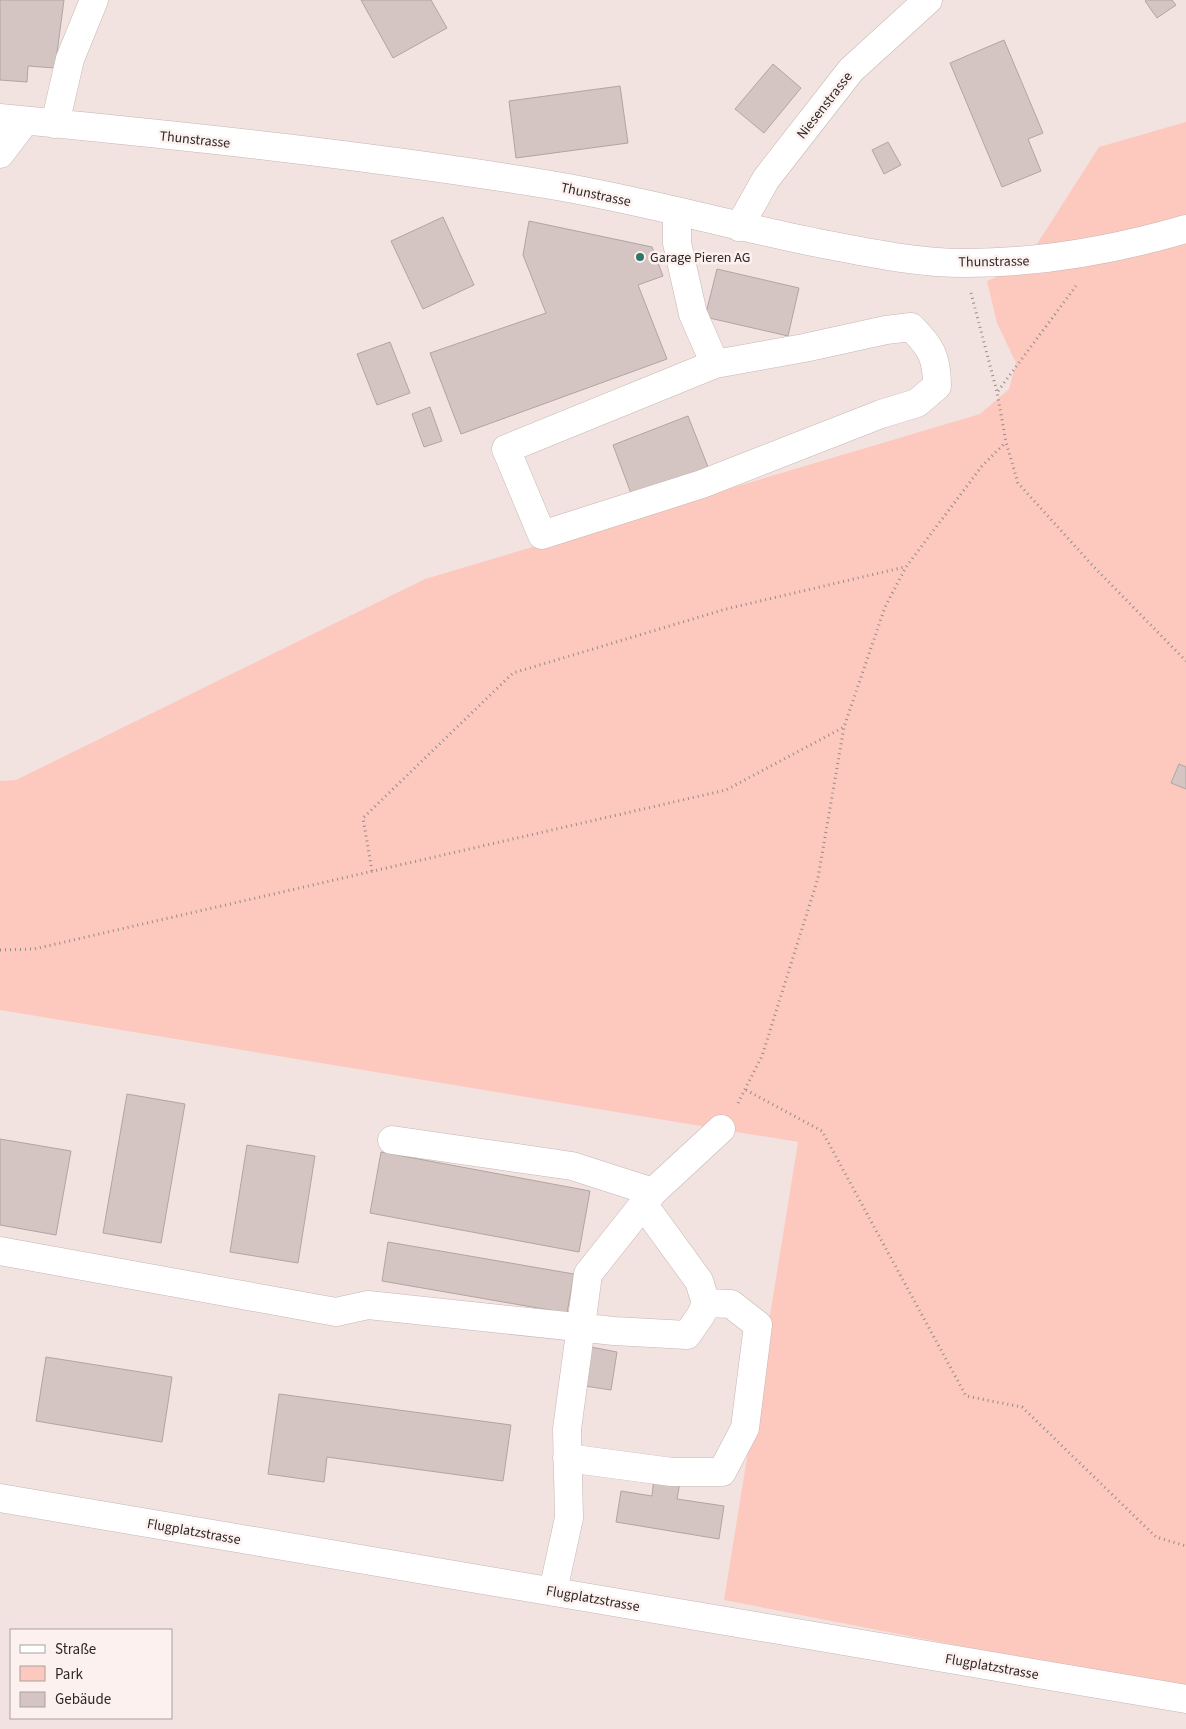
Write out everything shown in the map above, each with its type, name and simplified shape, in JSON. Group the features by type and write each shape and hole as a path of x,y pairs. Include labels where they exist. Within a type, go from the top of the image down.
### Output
{"street":[{"path":"54,124 70,59 94,0"},
{"name":"Niesenstrasse","path":"739,227 766,179 851,70 928,0"},
{"path":"0,154 12,120"},
{"name":"Thunstrasse","path":"12,120 258,146 476,173 557,186 739,227 904,258 965,263 1041,259 1103,250 1186,229"},
{"path":"677,212 676,243 693,314 715,364"},
{"path":"911,327 924,341 937,364 937,386 917,403 881,414 702,484 542,535 506,449 715,364 804,348 886,330 911,327"},
{"path":"553,1591 569,1518 567,1429 579,1328 588,1274 648,1198 721,1129"},
{"path":"0,1251 336,1312 368,1304 579,1328 687,1335 701,1316 706,1303 699,1281 648,1198 572,1166 392,1140"},
{"path":"567,1458 672,1472 722,1472 745,1428 758,1325 732,1304 706,1303"},
{"name":"Flugplatzstrasse","path":"0,1498 1186,1699"}],"path":[{"path":"997,392 1103,250"},
{"path":"965,263 997,392 1006,442 1018,483 1093,566 1186,661"},
{"path":"721,1129 746,1090 762,1056 818,878 844,727 885,607 906,567 982,466 1006,442"},
{"path":"372,871 363,818 513,673 726,610 906,567"},
{"path":"0,950 34,949 726,790 844,727"},
{"path":"746,1090 822,1131 966,1396 1022,1407 1156,1537 1186,1546"}],"green space":[{"path":"1186,122 1186,1690 724,1600 798,1142 0,1010 0,781 16,780 425,579 980,414 1009,389 1016,363 997,323 987,281 1023,266 1099,147"}],"building":[{"path":"0,0 64,0 55,68 28,66 27,82 0,80"},
{"path":"361,0 431,0 447,28 393,58"},
{"path":"1172,0 1176,5 1157,18 1145,1"},
{"path":"1004,40 1043,133 1028,139 1041,171 1002,187 950,63"},
{"path":"773,64 801,88 764,133 735,109"},
{"path":"620,86 628,143 516,158 509,101"},
{"path":"888,142 901,165 884,174 872,150"},
{"path":"443,217 474,285 423,309 391,241"},
{"path":"529,221 652,247 663,276 638,285 667,359 461,434 430,353 546,313 523,255"},
{"path":"717,269 799,288 788,336 705,317"},
{"path":"390,342 410,393 377,405 357,354"},
{"path":"430,407 442,441 424,447 412,414"},
{"path":"688,416 708,467 632,496 613,445"},
{"path":"1179,764 1186,767 1186,789 1171,783"},
{"path":"127,1094 185,1104 161,1243 103,1233"},
{"path":"0,1139 71,1151 56,1235 0,1225"},
{"path":"247,1145 315,1156 298,1263 230,1252"},
{"path":"381,1152 590,1191 579,1252 370,1213"},
{"path":"388,1242 574,1274 567,1313 382,1281"},
{"path":"591,1347 617,1352 611,1390 585,1386"},
{"path":"46,1357 172,1377 162,1442 36,1421"},
{"path":"279,1394 511,1425 503,1481 327,1457 324,1482 268,1474"},
{"path":"654,1477 680,1482 677,1499 724,1506 719,1539 616,1522 621,1491 652,1496"}],"place":[{"name":"Garage Pieren AG","path":"640,257"}]}
